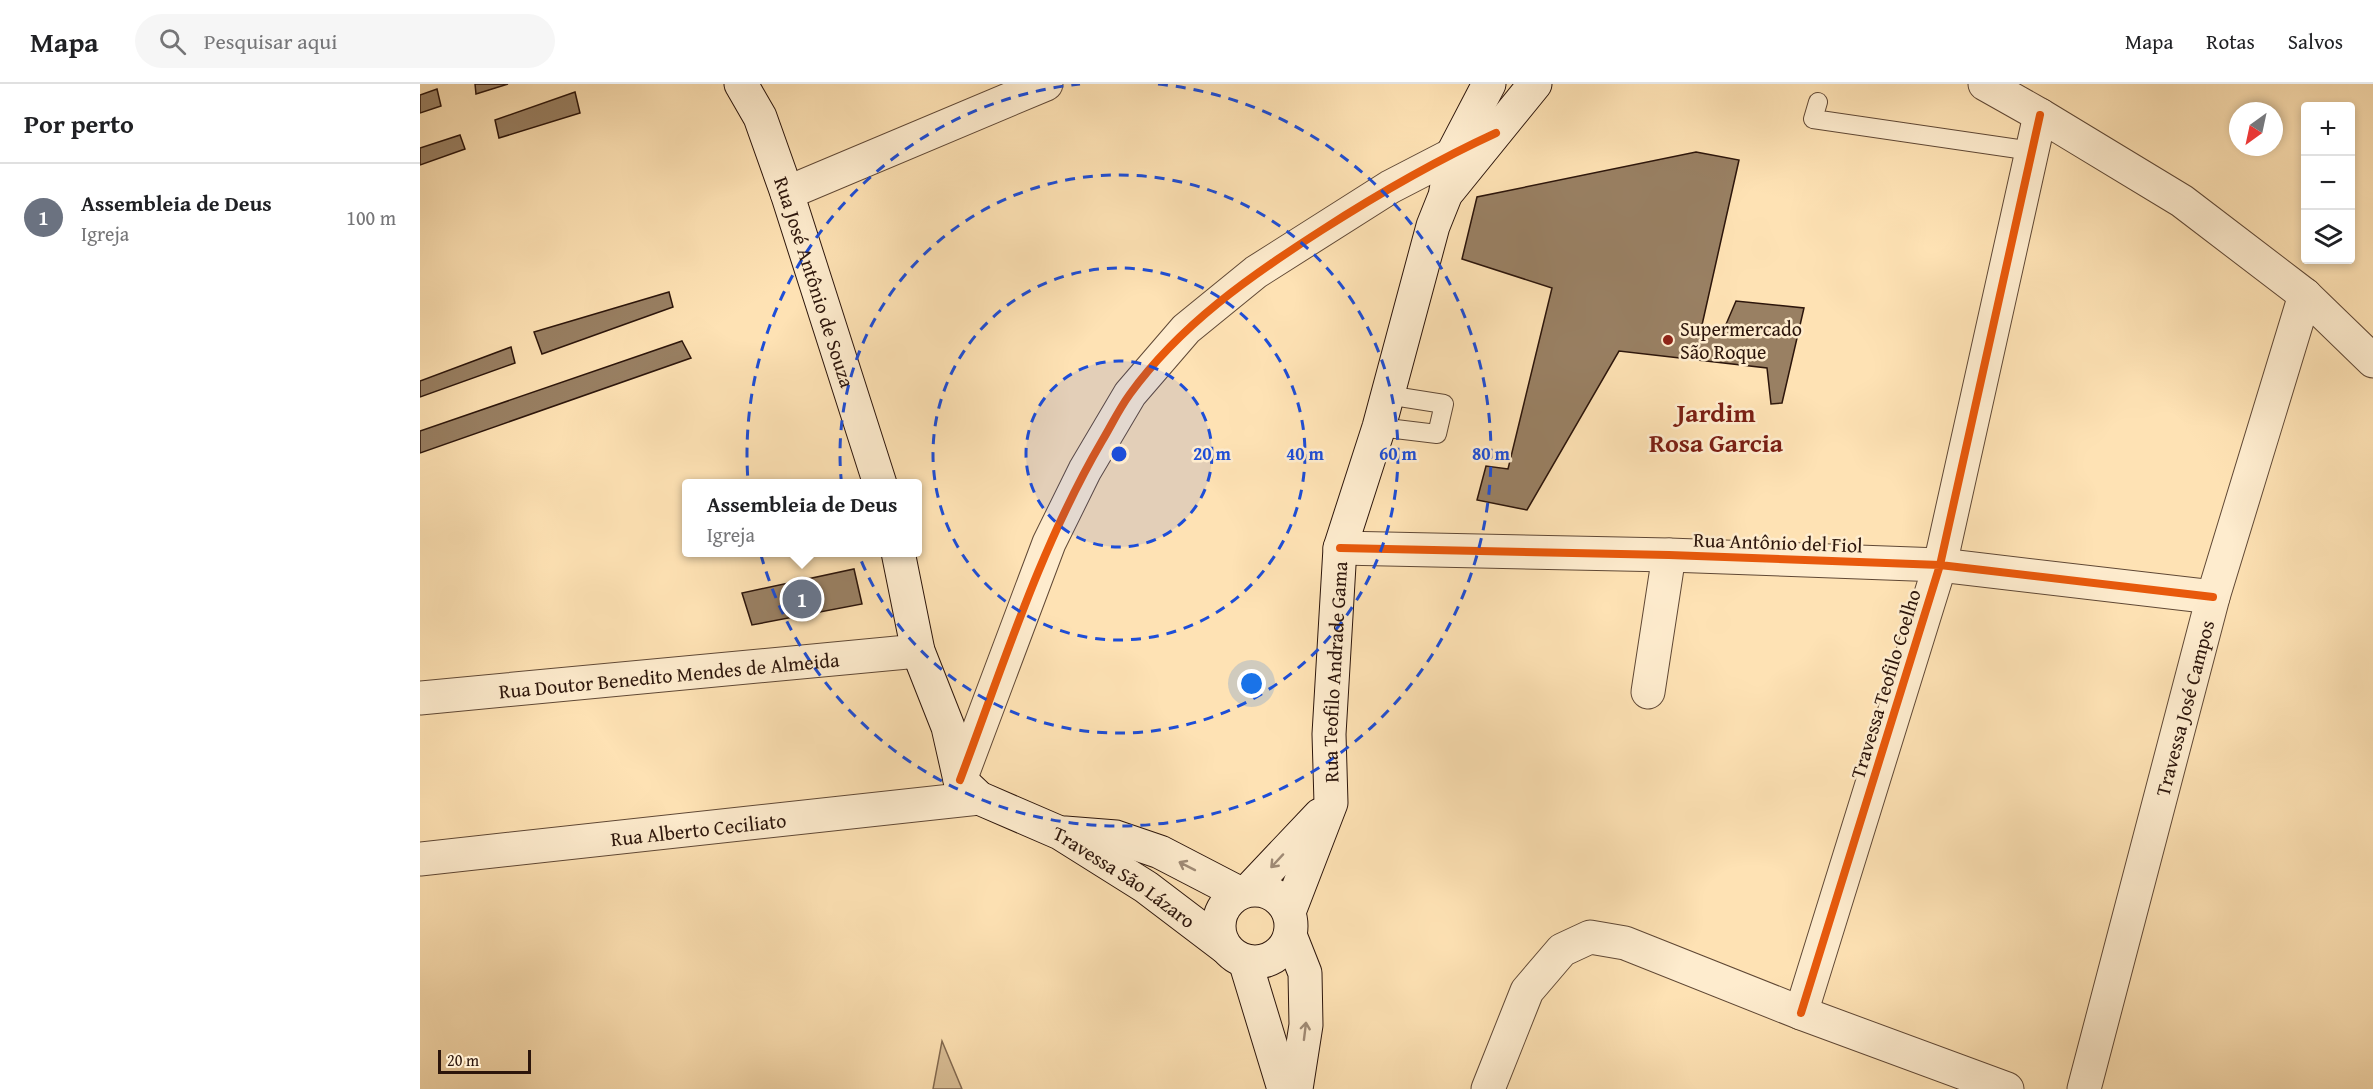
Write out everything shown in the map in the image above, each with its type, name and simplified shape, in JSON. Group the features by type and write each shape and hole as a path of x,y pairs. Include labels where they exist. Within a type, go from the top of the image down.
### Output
{"street":[{"name":"Rua José Antônio de Souza","path":"741,84 760,117 787,194 879,479"},
{"path":"787,194 1046,84"},
{"name":"Rua Teofilo Andrade Gama","path":"1235,954 1256,962 1278,954 1286,945 1289,924 1331,803 1329,734 1340,548 1379,427 1433,226 1444,196 1453,153 1489,84"},
{"name":"Rua Teofilo Andrade Gama","path":"1444,196 1534,84"},
{"path":"1985,84 2182,201 2305,295 2373,361"},
{"name":"Travessa Teofilo Coelho","path":"1801,1013 1940,565 2040,115"},
{"path":"969,789 1049,543 1085,470 1130,394 1186,329 1256,272 1390,187 1496,133"},
{"name":"Travessa José Campos","path":"2084,1089 2213,597 2305,295"},
{"name":"Rua Antônio del Fiol","path":"1340,548 1669,555 1940,565 2213,597"},
{"path":"1648,692 1669,555"},
{"path":"899,557 918,651 969,789 1060,833"},
{"name":"Rua Doutor Benedito Mendes de Almeida","path":"420,698 918,651"},
{"name":"Rua Alberto Ceciliato","path":"420,858 969,789"},
{"name":"Rua Teofilo Andrade Gama","path":"1284,1089 1235,954 1220,935 1219,923 1225,906 1245,891 1331,803"},
{"name":"Travessa São Lázaro","path":"1060,833 1116,837 1161,852 1245,891"},
{"name":"Travessa São Lázaro","path":"1060,833 1146,888 1235,954"},
{"path":"1245,891 1263,890 1283,902 1305,973 1306,1025 1296,1089"},
{"path":"1488,1089 1527,991 1562,950 1590,938 1625,943 1801,1013 2007,1089"}],"lane":[{"path":"1818,102 1813,119 2032,151"},
{"path":"1379,427 1437,434 1444,404 1387,394"}],"shaded area":[{"path":"942,1041 962,1089 933,1089"}],"building":[{"path":"475,84 508,84 476,94"},
{"path":"437,89 441,106 420,113 420,95"},
{"path":"575,92 580,113 499,138 495,120"},
{"path":"460,135 465,149 420,165 420,148"},
{"name":"Supermercado São Roque","path":"1696,152 1739,160 1702,325 1724,329 1736,301 1804,308 1782,403 1771,404 1767,368 1619,351 1527,510 1477,500 1486,466 1508,469 1552,288 1462,259 1477,197"},
{"path":"669,292 673,307 542,354 534,332"},
{"path":"682,341 691,358 420,453 420,431"},
{"path":"511,347 515,363 420,397 420,381"},
{"path":"854,569 862,604 752,625 742,593"}],"cycle path":[{"path":"1801,1013 1940,565 2040,115"},
{"path":"960,780 1024,608 1060,523 1080,481 1119,412 1150,369 1171,346 1218,303 1269,265 1386,191 1496,133"},
{"path":"1340,548 1669,555 1940,565 2213,597"}],"place":[{"name":"Supermercado São Roque","path":"1668,340"},
{"name":"Assembleia de Deus","path":"802,599"}],"district":[{"name":"Jardim Rosa Garcia","path":"1716,427"}]}
